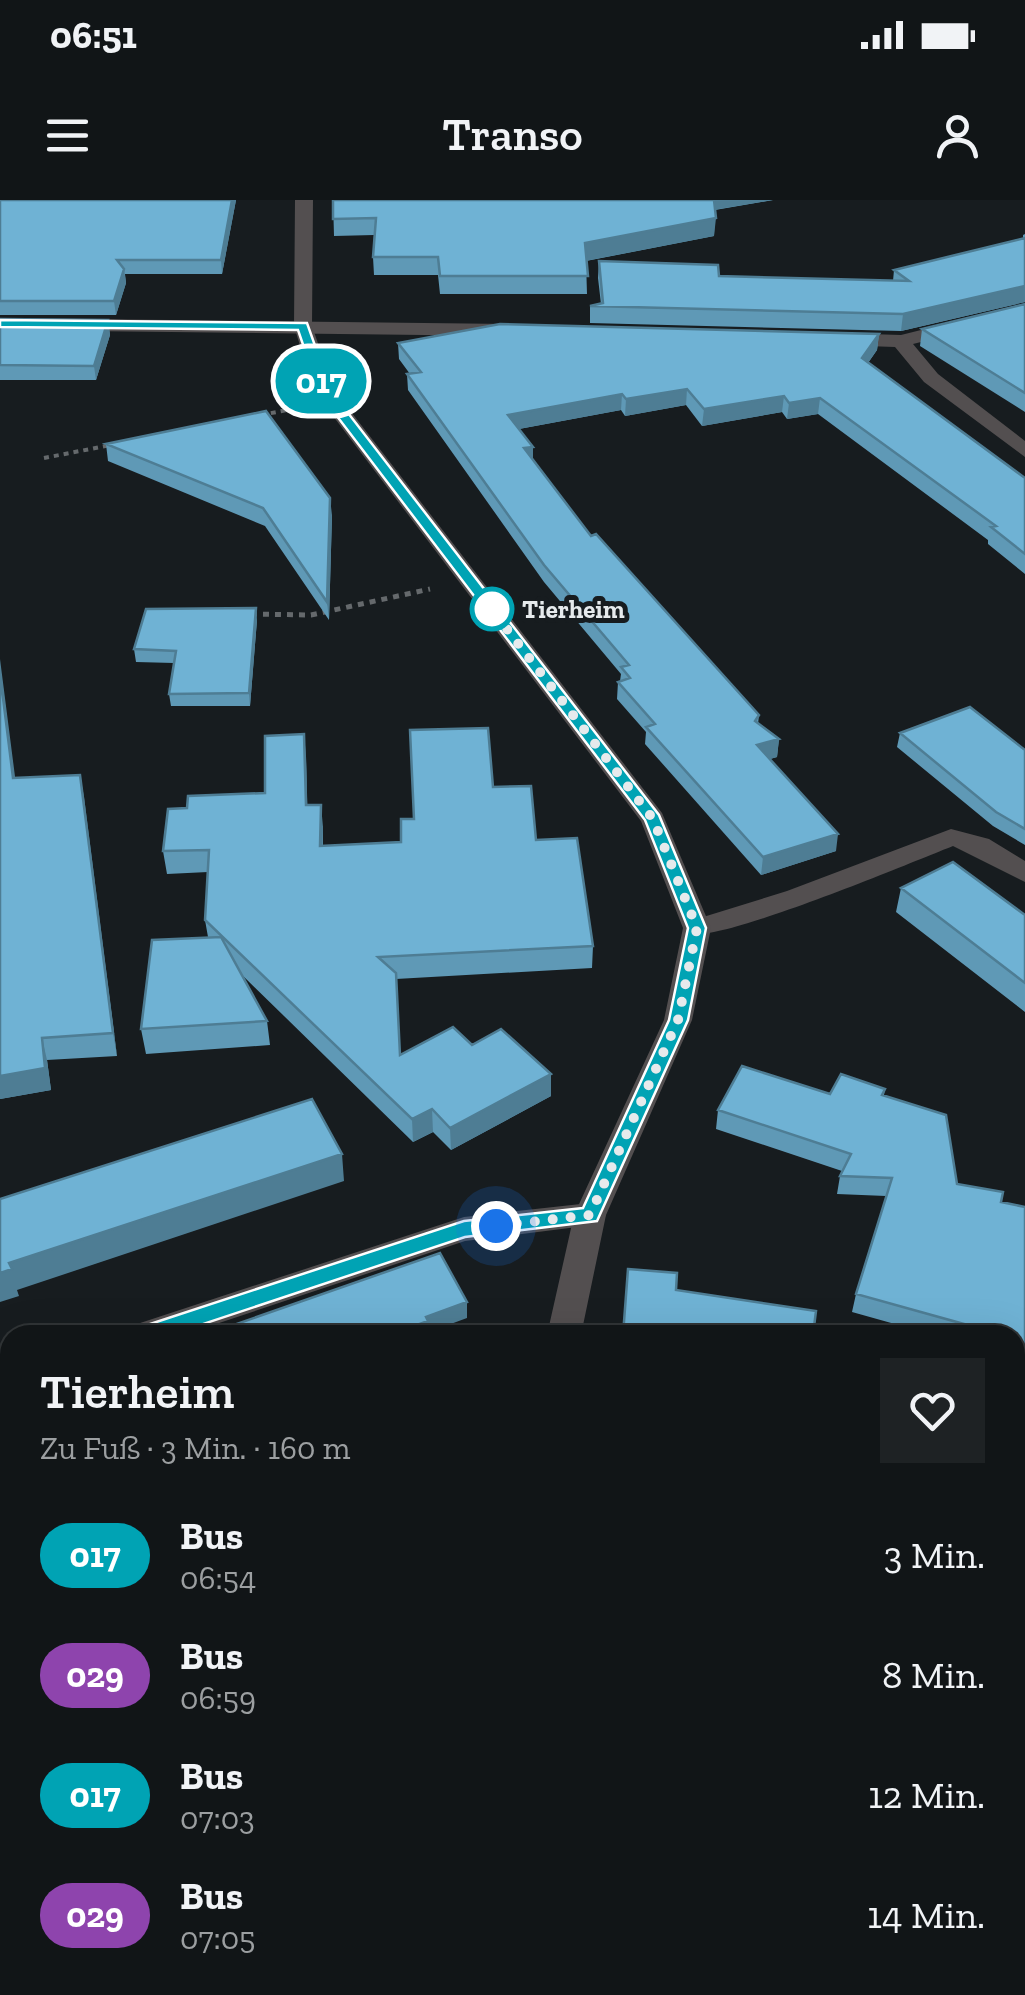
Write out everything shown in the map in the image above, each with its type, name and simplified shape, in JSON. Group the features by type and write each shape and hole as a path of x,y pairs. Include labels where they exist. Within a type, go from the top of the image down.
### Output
{"street":[{"path":"304,200 303,326 331,401 653,819 697,928 678,1020 590,1215 566,1325"},
{"path":"822,339 901,342 1025,310"},
{"path":"0,324 526,330"},
{"path":"901,342 931,378 1025,451"},
{"path":"697,928 797,897 951,837 980,845 1025,873"},
{"path":"173,1325 464,1229 590,1215"}],"path":[{"path":"254,416 331,401"},
{"path":"44,458 120,443"},
{"path":"233,614 311,615 470,580"}],"building":[{"path":"0,200 232,200 221,260 117,260 124,269 114,301 0,301"},
{"path":"333,200 714,200 716,218 585,243 588,276 440,276 438,257 373,257 376,218 333,219"},
{"path":"1025,238 1025,286 903,314 590,306 603,303 599,261 718,265 719,276 909,281 894,270"},
{"path":"1025,304 1025,393 922,329"},
{"path":"0,319 108,320 94,366 0,365"},
{"path":"500,324 879,334 862,358 1025,478 1025,554 991,527 996,526 820,398 789,403 784,396 704,409 687,389 626,399 622,394 508,415 533,447 524,448 591,536 596,534 759,715 755,721 779,739 757,745 838,834 763,857 646,727 655,724 618,682 630,678 621,667 629,665 544,565 407,374 421,372 398,343"},
{"path":"266,411 330,498 327,602 263,508 106,444"},
{"path":"256,608 249,693 169,694 176,651 134,649 146,609"},
{"path":"0,674 13,778 80,775 113,1033 42,1038 45,1068 0,1076"},
{"path":"970,707 1025,750 1025,829 996,812 900,733"},
{"path":"488,728 493,787 531,786 536,840 577,838 593,946 378,957 396,973 400,1055 453,1027 472,1045 501,1029 551,1074 450,1128 432,1109 412,1119 205,920 209,850 163,851 168,809 187,808 188,796 265,793 265,736 304,734 306,805 321,805 320,846 401,842 401,819 414,819 410,730"},
{"path":"953,862 1025,915 1025,983 901,888"},
{"path":"221,937 267,1021 141,1029 152,940"},
{"path":"742,1066 830,1094 841,1074 885,1089 882,1095 946,1115 957,1184 1003,1192 1001,1202 1025,1207 1025,1325 967,1325 856,1294 892,1178 840,1176 851,1154 718,1110"},
{"path":"312,1099 342,1154 9,1263 12,1269 0,1273 0,1199"},
{"path":"440,1253 467,1302 426,1317 428,1321 417,1325 234,1325"},
{"path":"628,1269 677,1273 676,1290 816,1311 814,1325 624,1325"}],"bus line":[{"name":"017","path":"0,324 303,326 324,392 653,819 697,928 678,1020 590,1215 464,1229 173,1325"}],"place":[{"name":"Tierheim","path":"492,609"}],"route":[{"path":"492,609 483,598 653,819 697,928 678,1020 590,1215 496,1226"}]}
